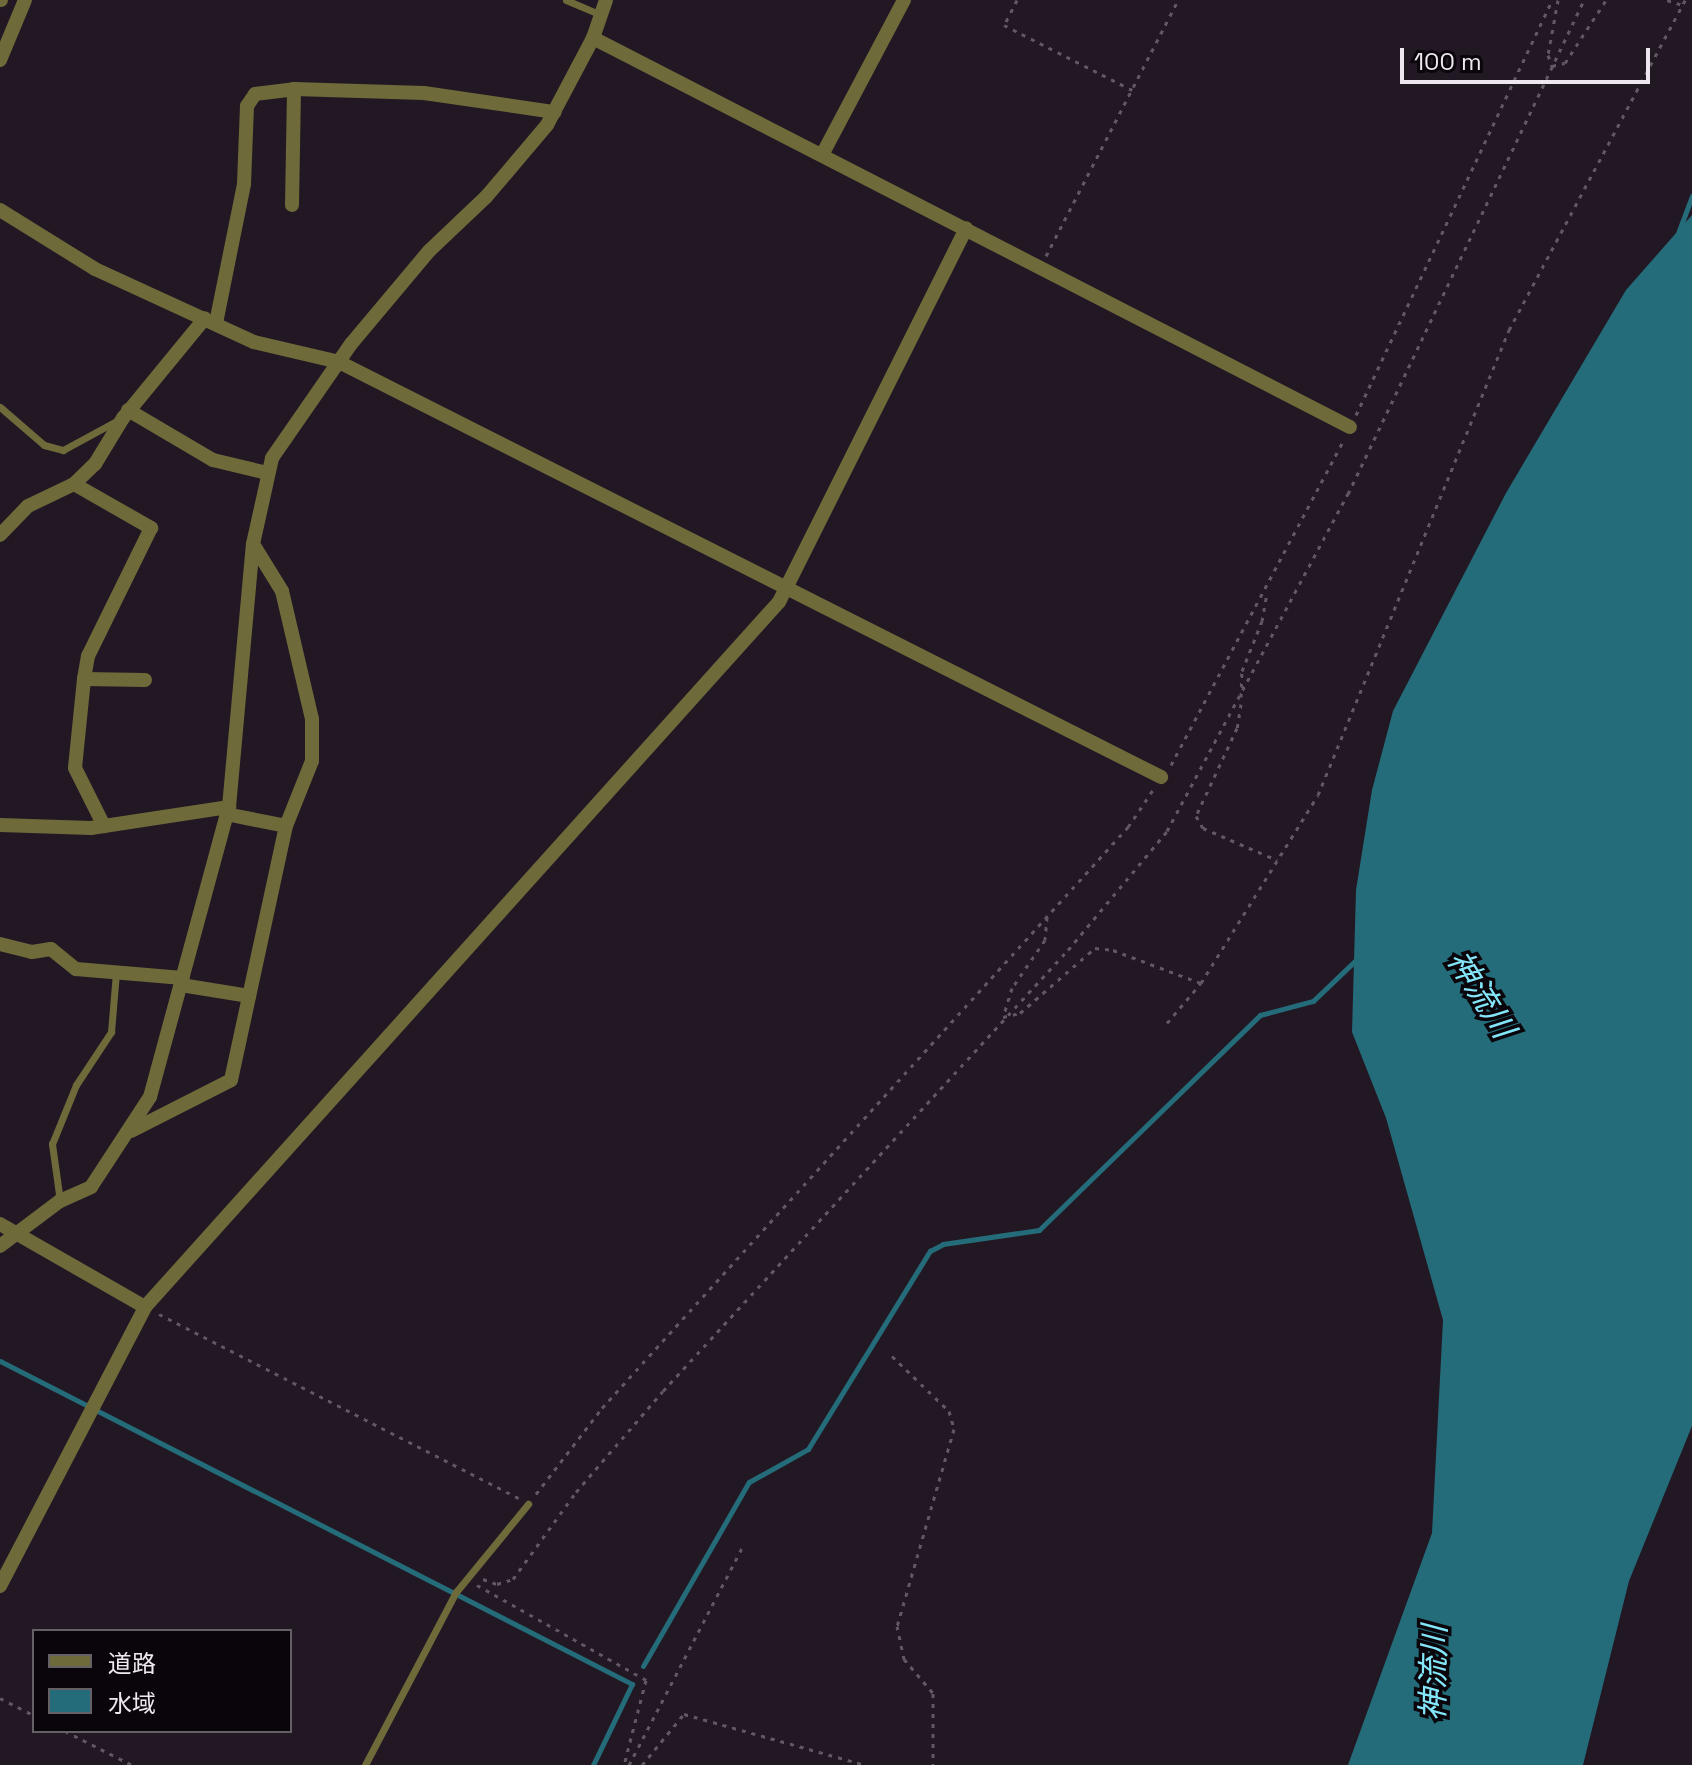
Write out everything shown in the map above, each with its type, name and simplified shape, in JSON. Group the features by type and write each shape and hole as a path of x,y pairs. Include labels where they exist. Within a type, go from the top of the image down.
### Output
{"street":[{"path":"0,60 25,0"},
{"path":"0,1246 60,1201 91,1187 131,1131 150,1097 228,811 253,544 267,473 308,400 429,251 486,197 555,112 593,38 606,0"},
{"path":"822,155 904,0"},
{"path":"593,38 1350,427"},
{"path":"0,535 28,506 74,484 95,464 126,414 210,321 244,184 247,106 255,94 294,89 424,93 555,112"},
{"path":"292,205 294,89"},
{"path":"0,210 95,269 254,342 339,362 1161,777"},
{"path":"0,1586 145,1307 762,622 786,587 966,228"},
{"path":"126,414 213,460 267,473"},
{"path":"74,484 151,528 88,656 84,679 75,768 104,826"},
{"path":"131,1131 231,1080 286,826 312,761 312,719 282,591 253,544"},
{"path":"84,679 145,680"},
{"path":"0,825 104,826 228,811 286,826"},
{"path":"0,944 32,952 51,949 76,969 182,982 249,996"},
{"path":"0,1224 12,1235 145,1307"}],"lane":[{"path":"566,0 601,15"},
{"path":"0,407 44,445 63,450 106,422 126,414"},
{"path":"60,1201 52,1144 76,1085 111,1032 116,973"},
{"path":"365,1765 467,1579 528,1504"}],"path":[{"path":"1017,0 1004,25 1132,90"},
{"path":"1041,266 1178,0"},
{"path":"145,1307 528,1504 602,1408 1128,827 1161,777 1267,590 1350,427 1552,0"},
{"path":"1552,66 1548,55 1558,0"},
{"path":"486,1579 497,1584 513,1579 576,1492 647,1410 1167,831 1242,699 1461,266 1584,0"},
{"path":"1552,66 1565,63 1606,0"},
{"path":"1667,0 1682,5"},
{"path":"1167,1023 1201,983 1318,795 1354,717 1509,330 1685,0"},
{"path":"1267,590 1262,621 1242,671 1242,699 1237,728 1196,816 1203,828 1277,860"},
{"path":"1003,1017 1012,988 1045,940 1047,917"},
{"path":"1003,1017 1020,1013 1095,948 1113,950 1201,983"},
{"path":"892,1356 949,1411 954,1429 897,1626 904,1659 933,1693 933,1765"},
{"path":"627,1765 744,1544"},
{"path":"467,1579 646,1680 627,1765"},
{"path":"0,1698 32,1714"},
{"path":"642,1765 684,1714 865,1765"},
{"path":"69,1733 132,1765"}],"water":[{"name":"神流川","path":"1692,215 1692,1426 1629,1581 1583,1765 1348,1765 1432,1533 1443,1320 1386,1118 1352,1032 1356,890 1372,790 1393,711 1506,493 1626,290"}],"waterway":[{"path":"1677,236 1692,196"},
{"path":"643,1666 749,1482 808,1449 930,1251 943,1244 1039,1230 1260,1015 1313,1001 1358,958"},
{"path":"0,1361 632,1684 593,1765"}]}
